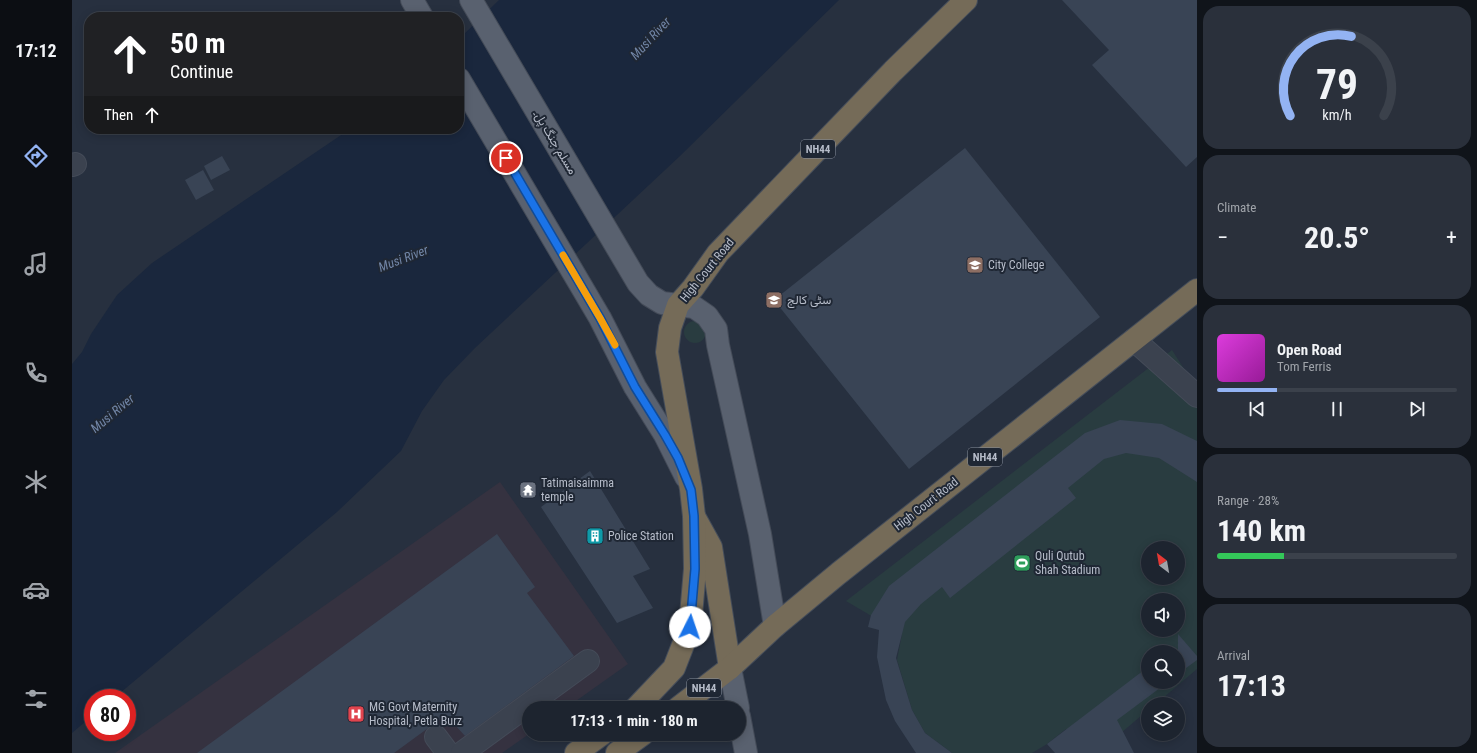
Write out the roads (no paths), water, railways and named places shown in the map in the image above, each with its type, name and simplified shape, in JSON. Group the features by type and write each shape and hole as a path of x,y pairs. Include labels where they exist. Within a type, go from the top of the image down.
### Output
{"highway":[{"name":"High Court Road","path":"643,701 674,668 690,627 695,569 694,516 691,490 667,352 670,328 678,305 693,288 718,253 893,71 966,0"},
{"name":"High Court Road","path":"687,701 730,668 775,626 839,573 1197,290"},
{"path":"694,516 711,547 730,668"},
{"path":"576,753 592,741"},
{"path":"617,753 633,741"}],"main road":[{"path":"412,0 419,12"},
{"name":"مسلم جنگ پل۔","path":"471,0 638,283 649,295 662,303 694,307 707,316 716,329 718,345 760,534 775,626"},
{"path":"464,87 600,318 635,387 678,458 691,490"},
{"path":"730,668 737,701"},
{"path":"736,741 742,753"},
{"path":"744,741 746,753"}],"street":[{"path":"1134,340 1197,396"},
{"path":"462,753 588,660"}],"water":[{"name":"Musi River","path":"499,0 839,0 680,156 475,348 444,380 422,411 401,451 337,512 125,689 84,689 84,723 72,733 72,364 82,352 91,334 117,295 152,263 343,134 464,134 464,34"}],"place":[{"name":"City College","path":"975,265"},
{"name":"سٹی کالج","path":"774,300"},
{"name":"Tatimaisaimma temple","path":"528,490"},
{"name":"Police Station","path":"595,536"},
{"name":"Quli Qutub Shah Stadium","path":"1022,563"},
{"name":"MG Govt Maternity Hospital, Petla Burz","path":"356,714"}]}
